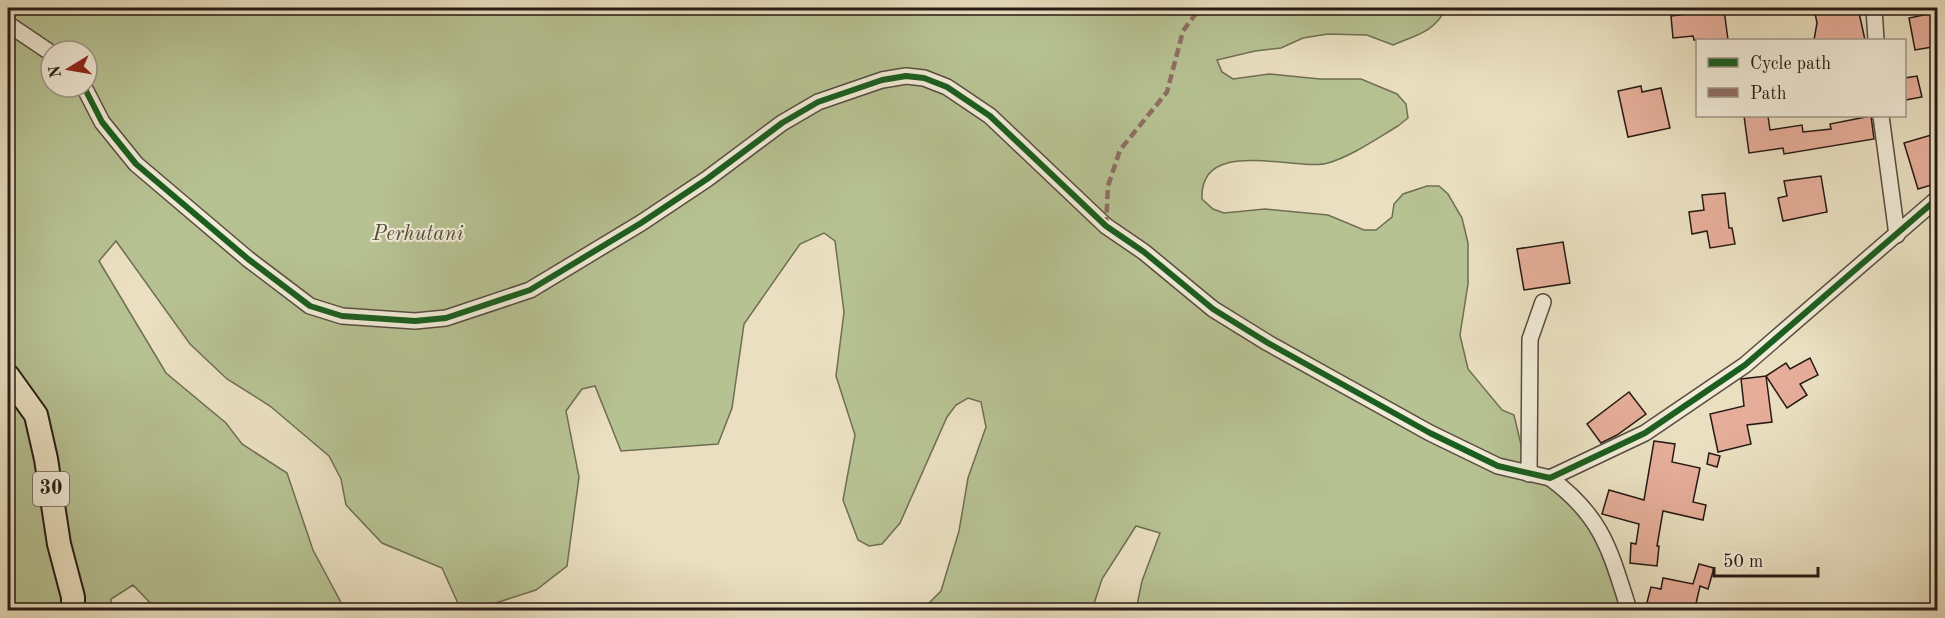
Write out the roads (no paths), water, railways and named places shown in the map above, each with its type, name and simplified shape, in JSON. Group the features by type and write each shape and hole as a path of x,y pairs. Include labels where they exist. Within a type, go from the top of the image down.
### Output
{"highway":[{"name":"30","path":"8,376 36,415 46,459 59,544 73,597 73,610"}],"street":[{"path":"1874,8 1876,39"},
{"path":"8,24 39,45"},
{"path":"90,99 102,122 136,164 248,259 310,306 342,316 415,321 446,318 530,290 641,223 707,179 782,123 818,102 882,80 924,78 946,87 990,116 1106,226 1144,252 1213,309 1268,343 1430,433 1498,466 1550,478 1575,496 1602,531 1629,610"},
{"path":"1881,117 1897,235"},
{"path":"1550,478 1645,433 1692,403 1744,365 1938,198"},
{"path":"1529,474 1530,339 1543,302"}],"park label":[{"name":"Perhutani","path":"418,234"}]}
